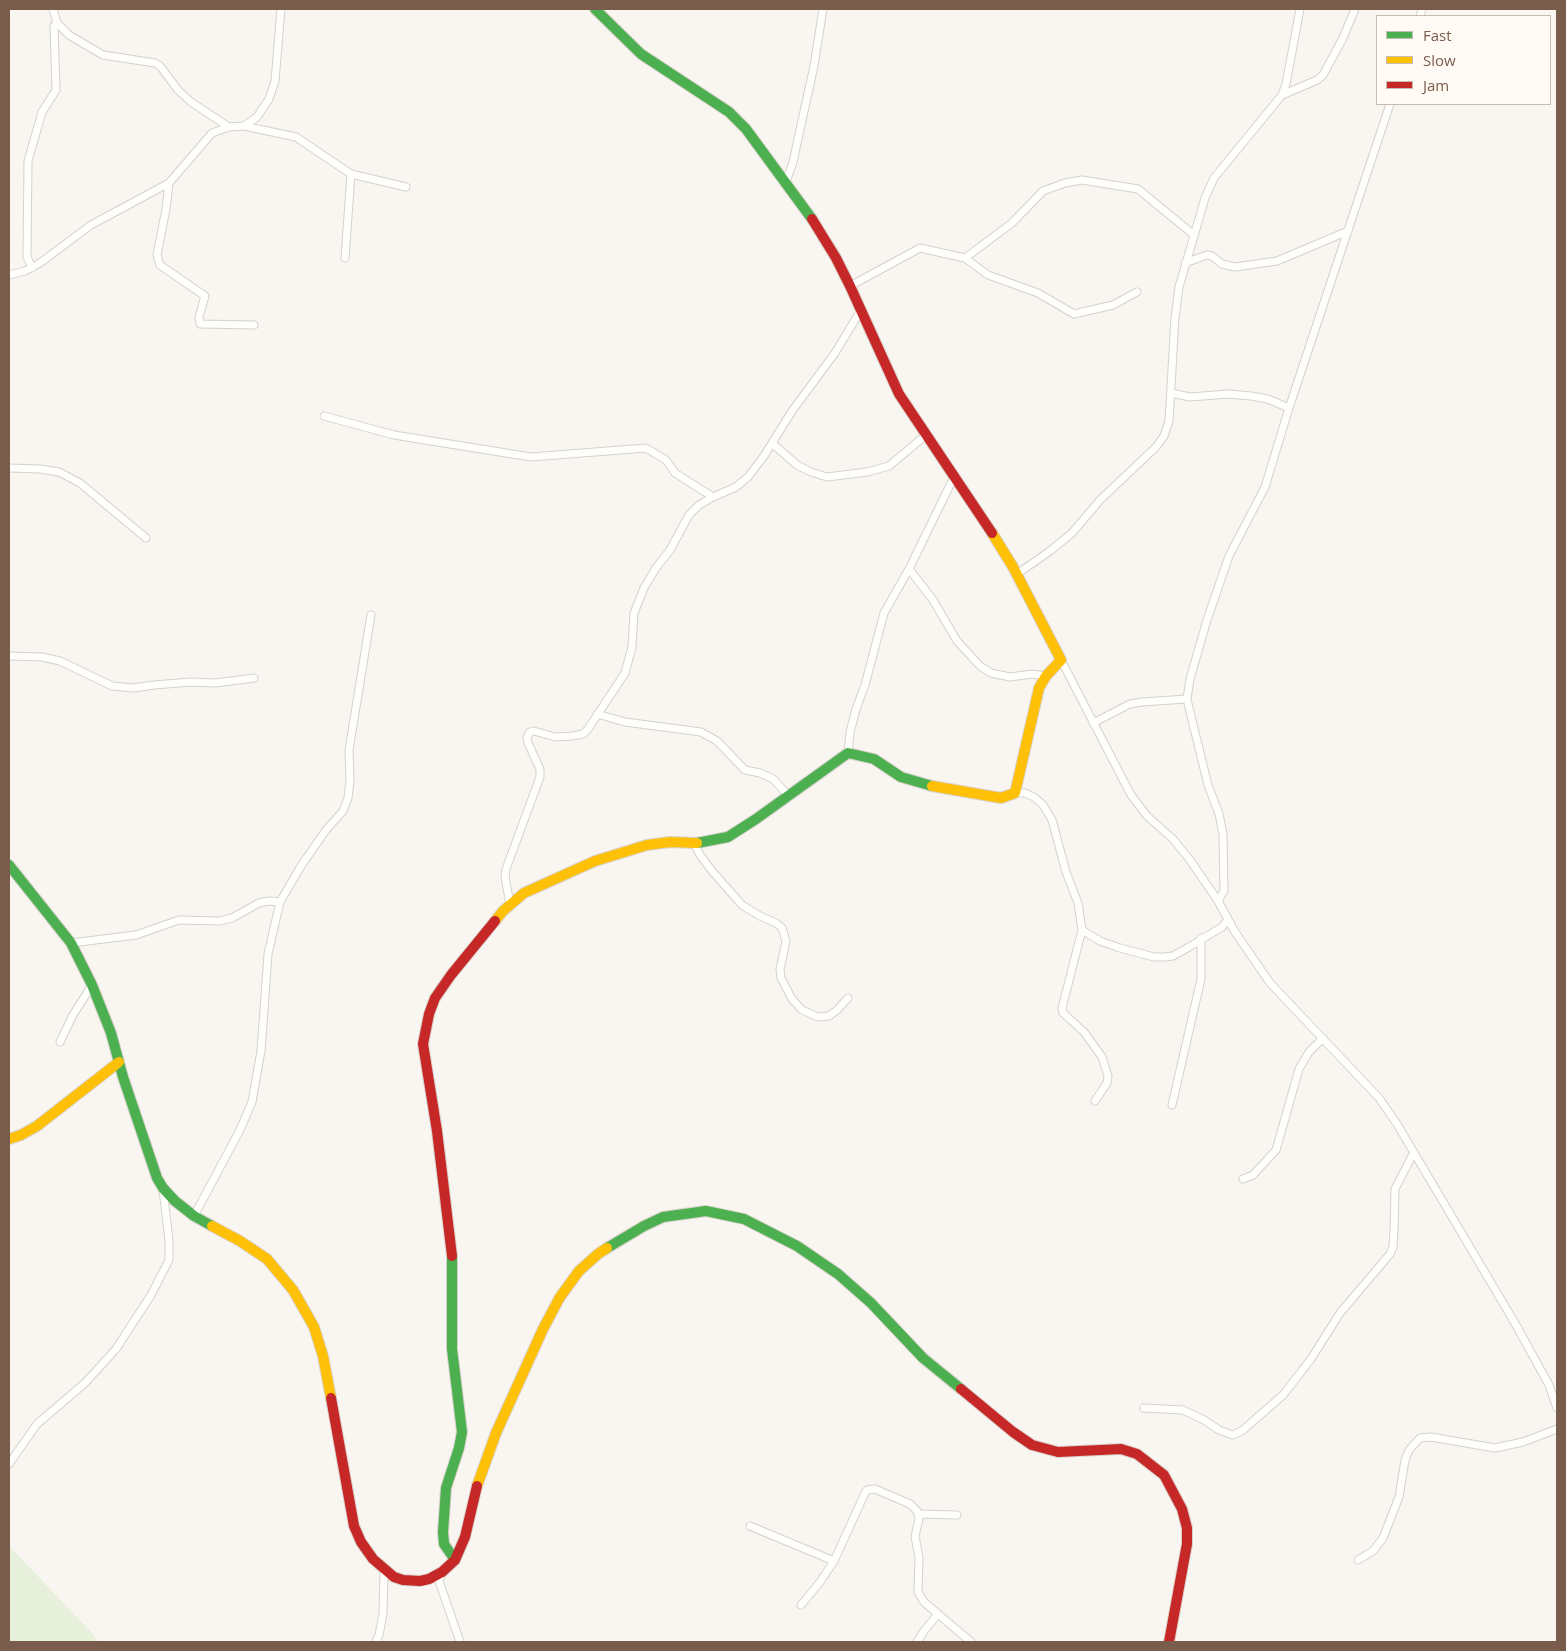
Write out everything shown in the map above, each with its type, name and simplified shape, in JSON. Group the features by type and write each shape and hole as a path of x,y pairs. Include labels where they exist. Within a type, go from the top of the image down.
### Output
{"street":[{"path":"53,9 58,23 69,34 102,55 155,63 160,66 178,90 191,102 229,127"},
{"path":"244,126 257,117 273,90 280,9"},
{"path":"594,9 641,54 729,112 746,129 820,231 850,286 889,376 926,435 991,531 1017,574 1131,795 1147,816 1173,839 1190,860 1270,983 1379,1098 1516,1325 1555,1394 1557,1408"},
{"path":"786,182 793,162 807,98 823,9"},
{"path":"1017,574 1072,533 1100,500 1156,447 1164,436 1169,421 1175,318 1179,287 1205,198 1214,178 1282,95 1286,84 1300,9"},
{"path":"1282,95 1317,80 1323,75 1343,38 1355,9"},
{"path":"32,268 27,257 28,161 42,112 56,90 54,26 58,23"},
{"path":"1218,901 1224,891 1223,834 1216,806 1208,785 1188,699 1190,679 1207,620 1229,556 1265,487 1289,408 1390,105"},
{"path":"9,275 25,272 32,268 91,225 169,183 206,138 218,130 229,127 244,126 296,137 351,174 406,186"},
{"path":"345,258 351,174"},
{"path":"965,258 1012,222 1043,191 1065,183 1082,180 1138,189 1194,235"},
{"path":"169,183 157,255 160,265 205,296 199,317 200,324 254,325"},
{"path":"1185,263 1207,255 1212,256 1222,264 1235,267 1277,261 1348,231"},
{"path":"850,286 920,248 965,258 988,275 1038,292 1074,314 1112,305 1137,292"},
{"path":"510,904 505,877 506,869 540,777 540,769 527,737 530,732 534,731 556,737 583,734 588,729 625,673 632,647 634,613 644,588 670,550 689,515 699,505 736,487 748,477 792,411 835,353 861,310"},
{"path":"1171,393 1190,397 1228,394 1251,396 1268,399 1289,408"},
{"path":"324,416 394,435 531,457 646,448 666,460 675,473 713,497"},
{"path":"772,443 797,465 811,472 827,476 867,472 890,466 926,435"},
{"path":"9,468 59,472 80,483 146,538"},
{"path":"848,753 850,732 865,685 884,613 909,569 954,477"},
{"path":"909,569 933,600 957,641 980,666 991,673 1010,677 1032,674 1046,676"},
{"path":"194,1216 240,1130 252,1102 261,1051 268,954 280,902 300,866 326,830 343,811 348,798 350,780 348,750 371,615"},
{"path":"9,656 42,657 60,661 112,686 133,688 191,682 215,683 254,678"},
{"path":"1015,793 1036,697 1046,676 1061,660"},
{"path":"1093,723 1130,704 1188,699"},
{"path":"597,714 625,722 701,732 717,741 745,770 760,773 773,779 788,795"},
{"path":"455,1560 444,1544 443,1532 446,1488 459,1448 462,1432 452,1349 452,1250 440,1170 437,1131 423,1044 429,1014 435,998 451,975 510,904 524,893 595,861 658,842 694,843 728,837 848,753 874,759 901,776 922,784 1001,798 1015,793 1025,793 1034,797 1043,805 1052,820 1066,872 1078,903 1082,930 1062,1008 1063,1013 1084,1032 1102,1057 1108,1076 1107,1083 1095,1101"},
{"path":"694,843 700,856 742,905 782,928 786,941 780,969 781,978 789,994 802,1010 818,1017 829,1016 848,998"},
{"path":"9,865 71,943 92,985 111,1033 157,1178 163,1188 175,1202 194,1216 240,1241 267,1259 293,1290 314,1327 323,1356 354,1526 361,1542 373,1559 394,1577 403,1580 420,1581 429,1579 442,1572 455,1560 465,1537 479,1480 496,1433 543,1329 560,1297 579,1271 598,1254 644,1226 663,1217 706,1211 744,1219 797,1246 838,1274 871,1303 923,1358 1013,1432 1032,1445 1058,1452 1121,1448 1137,1454 1159,1470 1164,1475 1182,1509 1187,1528 1187,1544 1169,1642"},
{"path":"71,943 136,935 179,920 220,921 232,918 259,903 269,901 280,902"},
{"path":"1082,930 1100,940 1137,953 1154,957 1172,956 1222,927 1228,920"},
{"path":"1172,1105 1201,979 1202,938"},
{"path":"60,1042 73,1015 92,985"},
{"path":"1243,1179 1253,1175 1276,1150 1299,1069 1309,1052 1323,1038"},
{"path":"9,1139 37,1126 119,1062"},
{"path":"1144,1408 1183,1410 1219,1430 1233,1435 1243,1430 1283,1395 1311,1359 1340,1313 1390,1254 1393,1239 1395,1189 1413,1154"},
{"path":"9,1464 37,1424 85,1383 116,1349 151,1295 169,1260 169,1241 163,1188"},
{"path":"1358,1560 1373,1551 1383,1538 1399,1497 1405,1460 1409,1450 1420,1438 1431,1437 1495,1448 1523,1442 1557,1429"},
{"path":"801,1605 820,1582 834,1560 867,1490 875,1489 910,1504 918,1511 915,1536 919,1558 918,1592 924,1602 971,1642"},
{"path":"919,1515 957,1515"},
{"path":"750,1526 834,1560"},
{"path":"376,1642 380,1635 383,1614 384,1570"},
{"path":"442,1572 439,1581 460,1642"},
{"path":"917,1642 938,1614"}],"green space":[{"path":"9,1546 92,1633 98,1642 9,1642"}],"traffic: fast":[{"path":"595,9 641,54 729,112 746,129 812,219"},
{"path":"697,843 728,837 848,753 874,759 901,777 932,786"},
{"path":"9,865 71,943 92,985 111,1033 123,1077 157,1178 175,1201 194,1216 212,1226"},
{"path":"607,1248 663,1217 706,1211 744,1219 797,1246 838,1274 871,1303 923,1358 961,1389"},
{"path":"452,1256 452,1349 462,1432 459,1448 446,1488 443,1532 444,1544 455,1560"}],"traffic: slow":[{"path":"932,786 1001,798 1015,793 1039,688 1046,676 1061,660 1013,567 992,533"},
{"path":"495,921 503,911 524,893 595,861 647,845 670,842 697,843"},
{"path":"9,1139 37,1126 119,1062"},
{"path":"212,1226 240,1241 267,1259 293,1290 314,1327 323,1356 331,1398"},
{"path":"477,1486 496,1433 543,1329 560,1297 579,1271 607,1248"}],"traffic: jam":[{"path":"812,219 836,258 850,286 899,394 992,533"},
{"path":"452,1256 437,1131 423,1044 429,1014 435,998 451,975 495,921"},
{"path":"961,1389 1013,1432 1032,1445 1058,1452 1121,1449 1137,1454 1164,1475 1182,1509 1187,1528 1187,1544 1169,1642"},
{"path":"331,1398 354,1526 361,1542 373,1559 394,1577 403,1580 420,1581 429,1579 442,1572 455,1560 465,1537 477,1486"}]}
